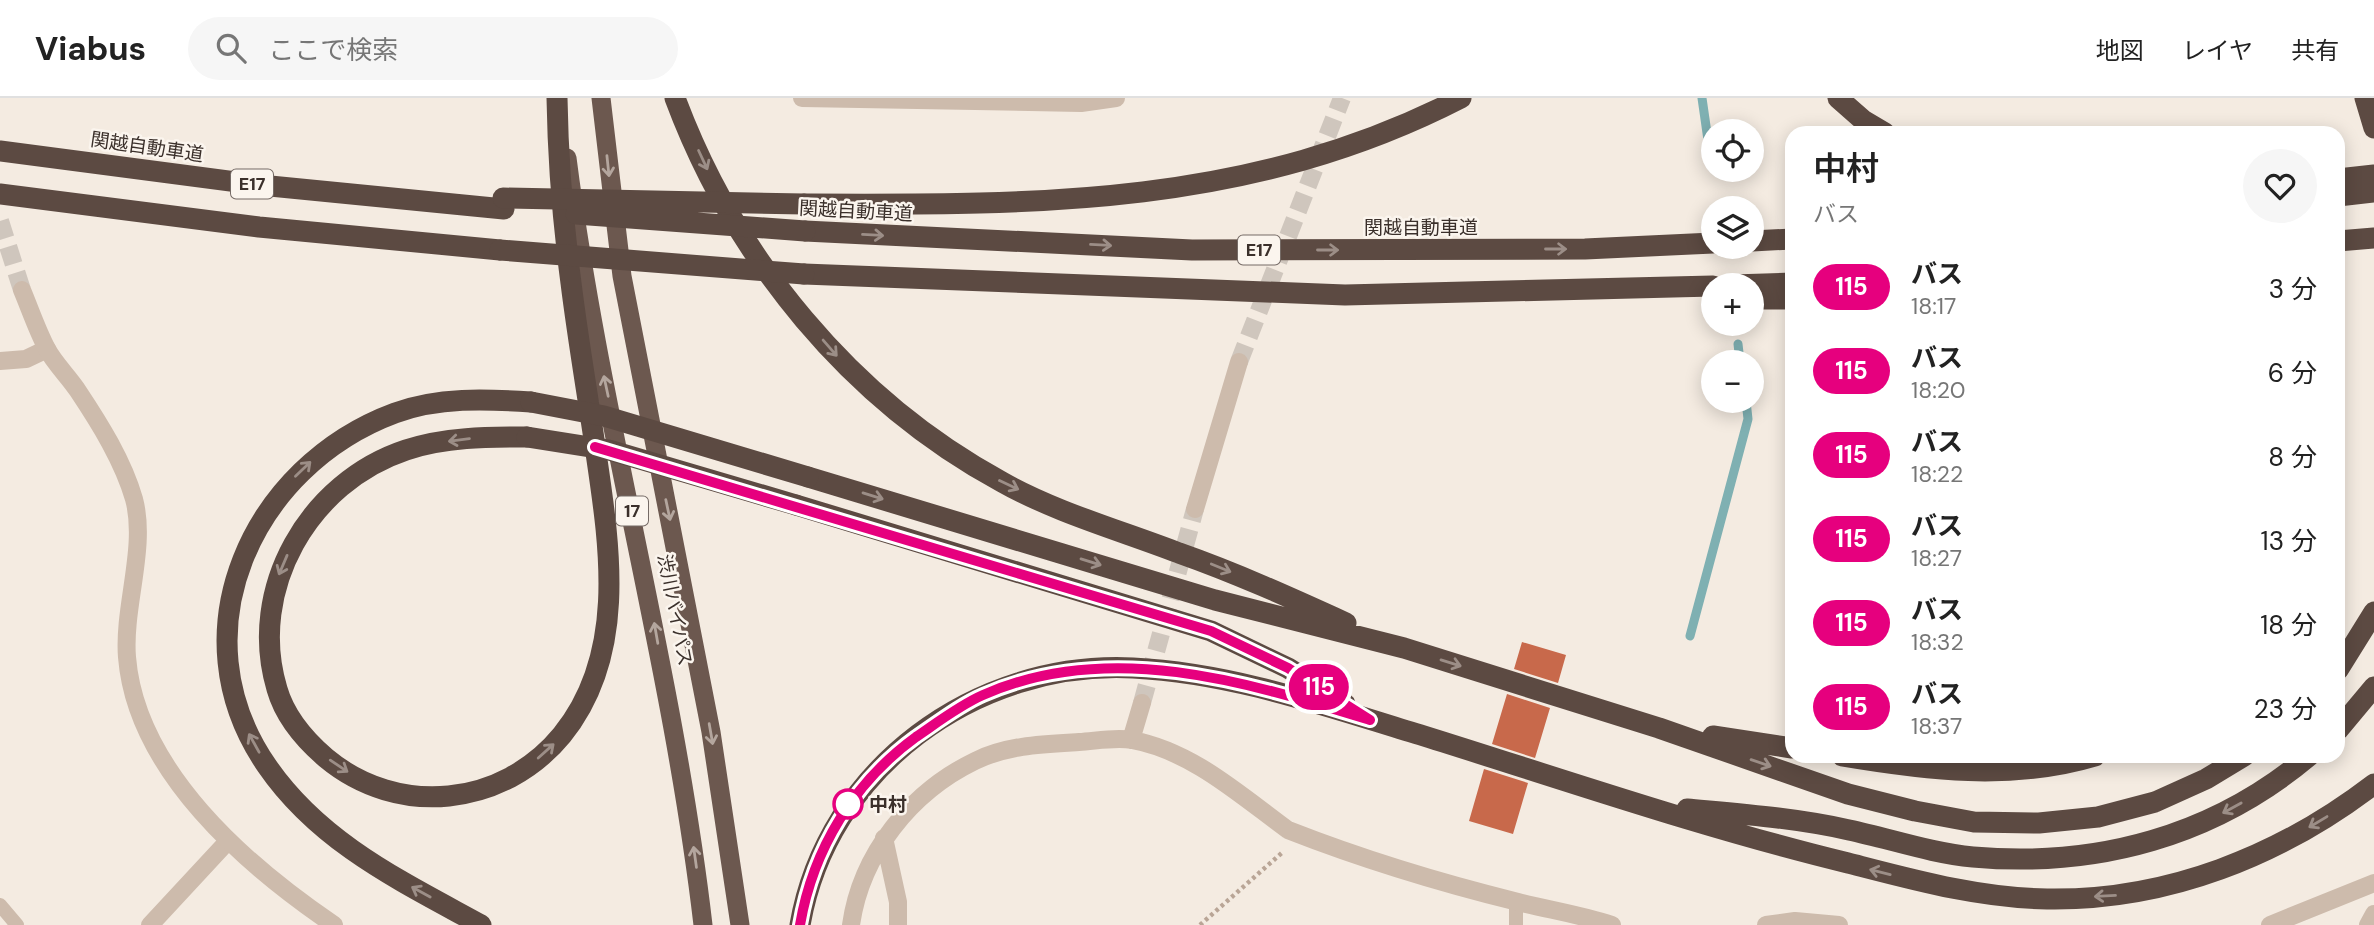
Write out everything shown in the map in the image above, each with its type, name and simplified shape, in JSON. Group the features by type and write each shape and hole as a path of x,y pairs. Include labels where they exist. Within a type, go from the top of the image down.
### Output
{"highway":[{"path":"559,98 558,152 571,283 609,544 610,600 605,641 594,681 576,718 551,747 520,772 481,791 441,799 410,797 376,787 339,768 307,741 282,701 271,655 271,612 279,574 294,541 312,514 338,488 369,467 405,450 482,437 527,438 609,450 1211,631 1288,668 1370,720"},
{"name":"渋川バイパス","path":"559,98 585,274 671,715 703,925"},
{"name":"渋川バイパス","path":"601,98 622,276 709,719 731,849 740,925"},
{"path":"675,98 707,169 746,241 786,298 836,355 885,402 936,443 1004,484 1223,569 1404,648"},
{"path":"504,203 1043,202 1165,191 1255,175 1333,153 1408,125 1461,98"},
{"path":"1838,98 1873,126"},
{"path":"2365,98 2374,128"},
{"name":"関越自動車道","path":"0,151 260,185 397,198 504,203 805,232 1192,250 1585,248 1701,243"},
{"path":"2345,178 2374,175"},
{"path":"2345,196 2374,192"},
{"name":"E17","path":"0,194 258,227 500,250 804,274 1345,295 1701,286"},
{"path":"2345,240 2374,237"},
{"path":"1764,240 1785,239"},
{"path":"1764,284 1785,283"},
{"path":"1345,295 1479,301 1701,299"},
{"path":"1764,299 1785,299"},
{"path":"481,925 376,868 335,840 300,807 266,765 243,724 229,672 227,623 236,576 255,530 282,490 315,458 353,432 396,412 461,400 531,402 604,416 1215,600 1404,648 1659,728 1848,794 1974,821 2039,823 2098,817 2155,802 2206,779 2232,763"},
{"path":"2345,659 2374,612"},
{"path":"800,925 817,865 838,818 865,781 902,748 982,695 1028,679 1076,670 1130,668 1240,681 1636,804 1907,878 1979,894 2048,899 2115,896 2175,885 2236,865 2294,837 2374,784"},
{"path":"2345,722 2374,687"},
{"path":"1659,728 1785,747"},
{"path":"1895,763 1948,770 2003,771 2073,763"},
{"path":"1636,804 1789,819 1973,857 2036,859 2103,853 2161,840 2211,819 2258,793 2299,763"}],"street":[{"path":"802,98 1116,98"},
{"path":"22,290 47,349 78,390 119,460 135,502 136,550 127,607 127,659 141,723 169,769 228,841 278,887 334,925"},
{"path":"0,361 26,359 47,349"},
{"path":"1195,509 1239,362"},
{"path":"1131,740 1142,703"},
{"path":"851,925 862,884 884,838 905,812 939,783 976,760 1028,745 1131,740 1171,752 1209,771 1288,830 1354,855 1516,902 1612,925"},
{"path":"884,838 894,879 898,925"},
{"path":"150,925 228,841"},
{"path":"2270,925 2374,883"},
{"path":"2368,925 2374,914"},
{"path":"1766,925 1795,921 1839,925"}],"lane":[{"path":"1516,902 1516,925"},
{"path":"0,905 17,925"}],"path":[{"path":"1200,925 1302,835"}],"building":[{"path":"1522,642 1566,655 1558,683 1514,669"},
{"path":"1507,694 1550,708 1535,758 1492,744"},
{"path":"1484,769 1528,783 1513,834 1469,821"}],"waterway":[{"path":"1702,98 1705,119"},
{"path":"1738,344 1739,350"},
{"path":"1690,636 1748,419 1747,413"}],"tunnel":[{"path":"1239,362 1342,98"},
{"path":"0,221 22,290"},
{"path":"1142,703 1195,509"}],"bus line":[{"name":"115","path":"595,447 1211,631 1288,668 1370,720 1240,681 1130,668 1076,670 1028,679 982,695 902,748 865,781 838,818 817,865 802,910 800,925"}],"place":[{"name":"中村","path":"848,804"}]}
